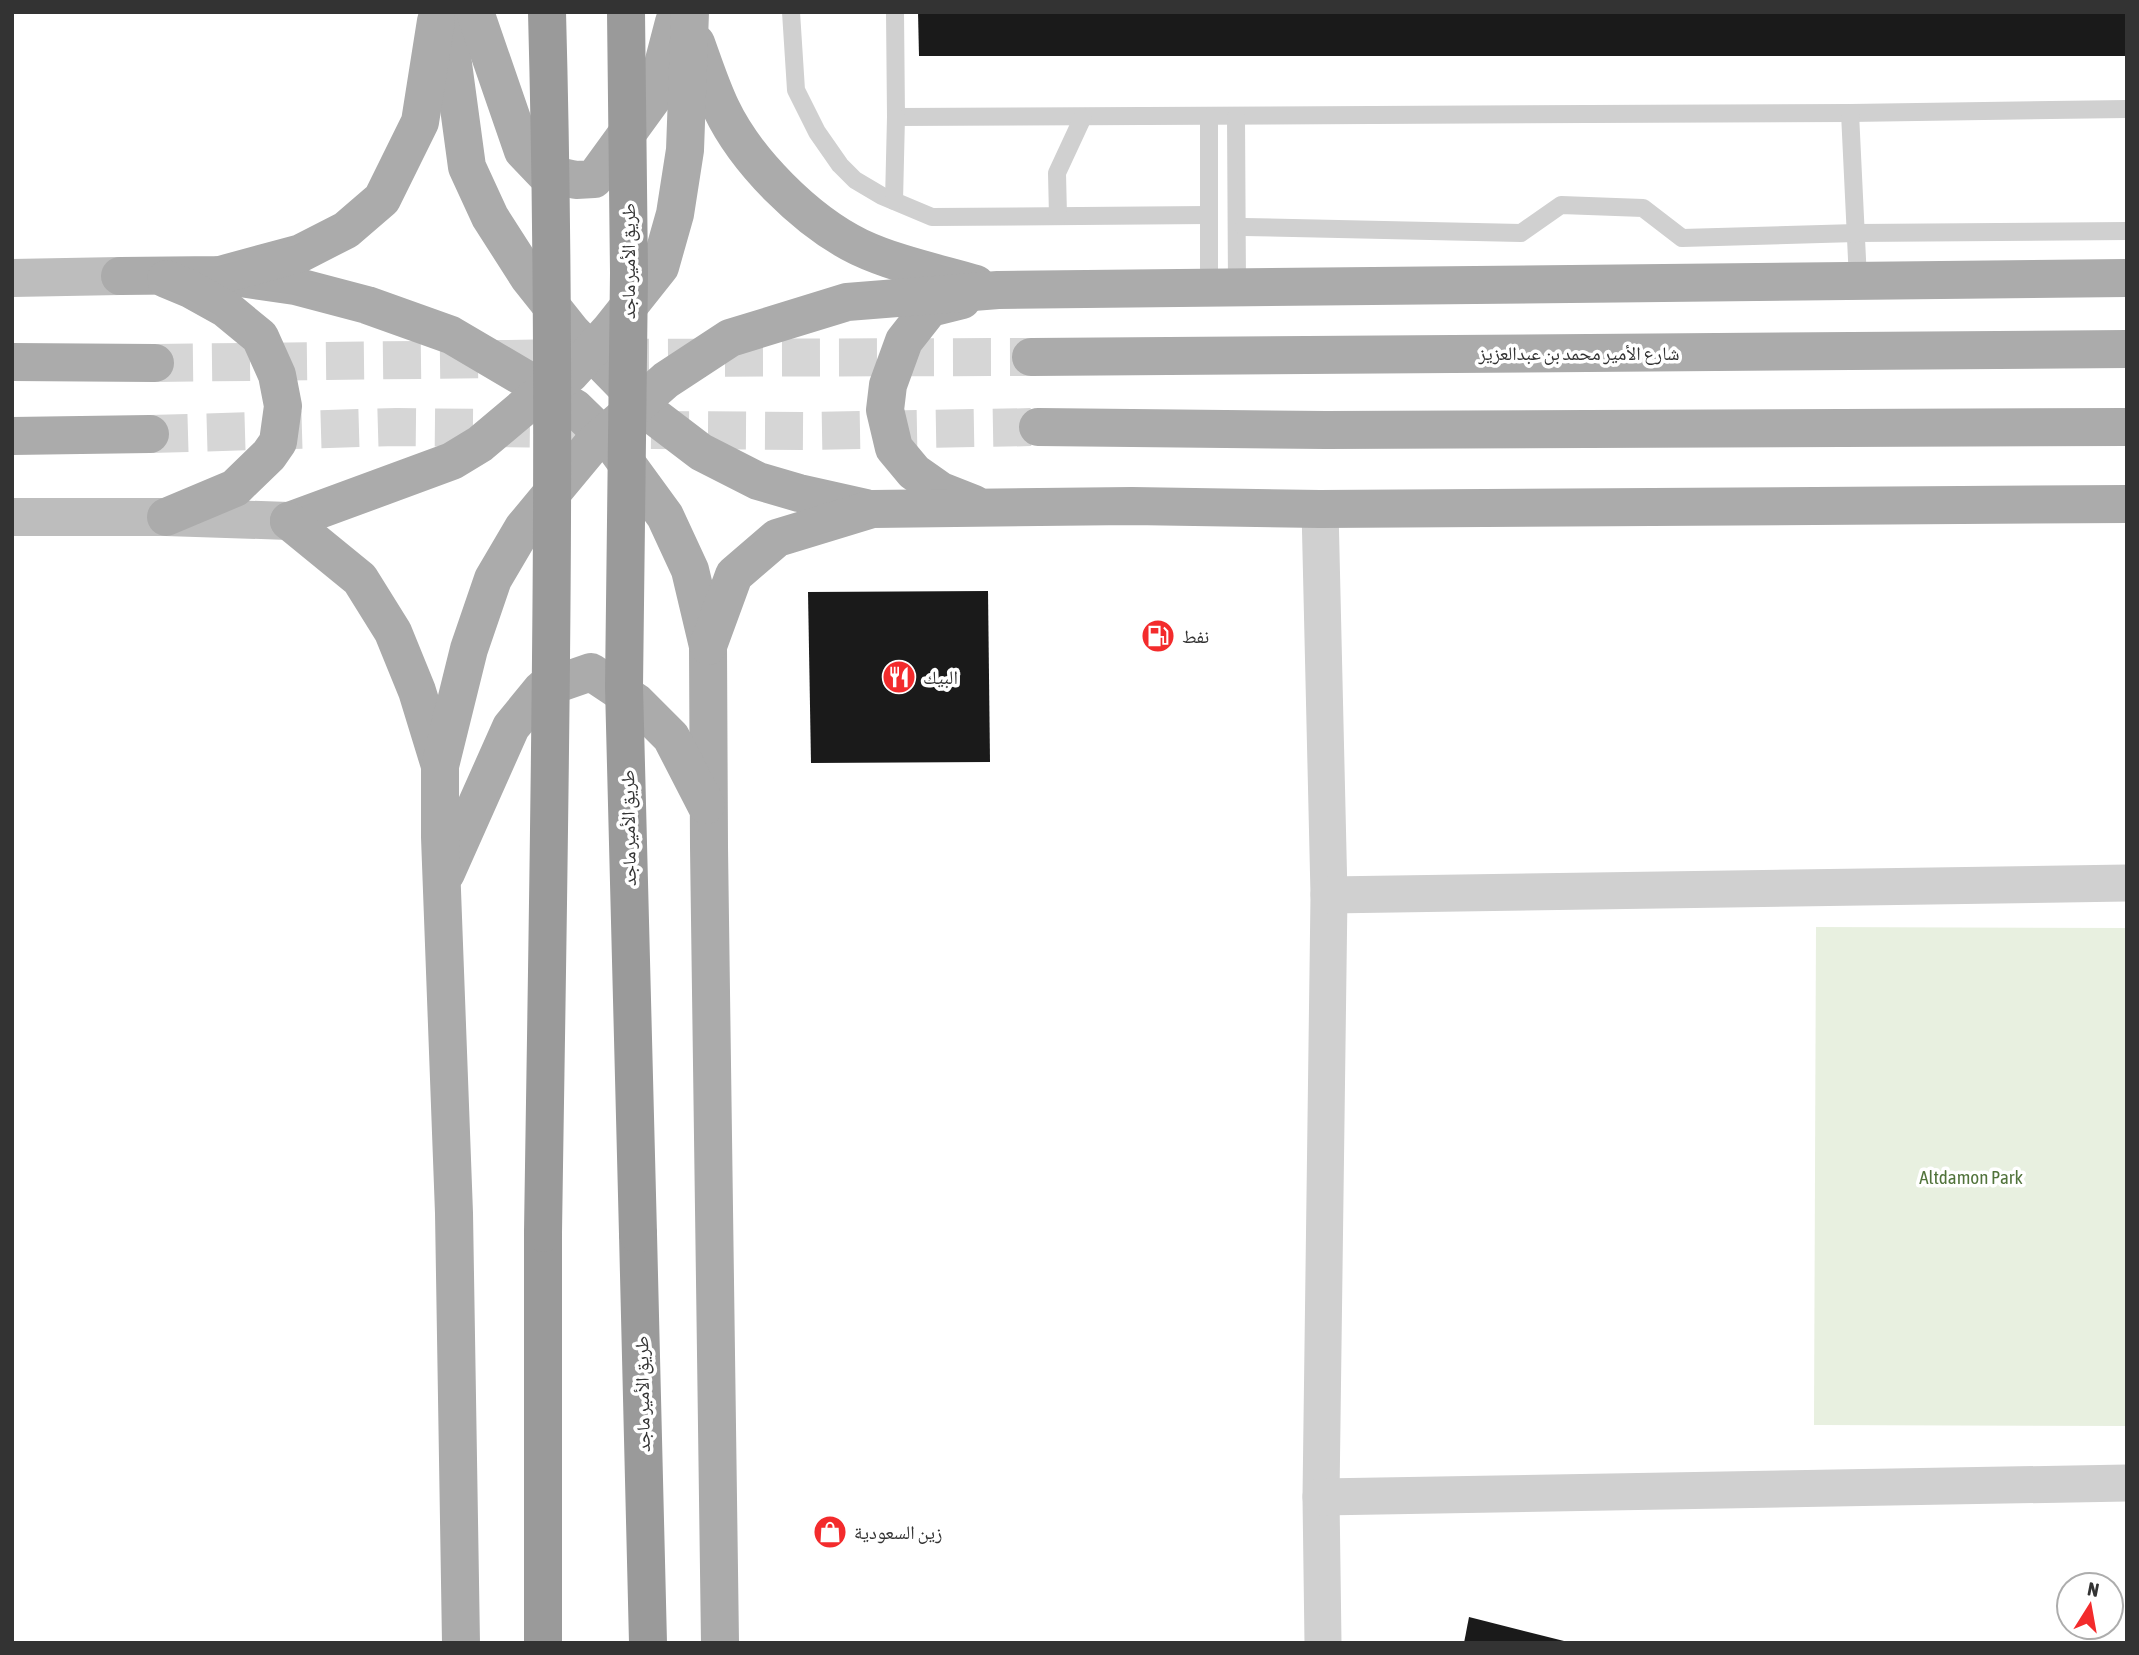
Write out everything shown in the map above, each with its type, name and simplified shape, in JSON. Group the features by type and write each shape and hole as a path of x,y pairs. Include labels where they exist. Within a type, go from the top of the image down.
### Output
{"highway":[{"path":"543,1643 542,1233 553,552 553,226 547,12"},
{"name":"طريق الأمير ماجد","path":"626,12 629,273 624,687 648,1643"}],"main road":[{"path":"220,275 301,253 346,230 382,200 420,121 437,12"},
{"path":"446,12 467,167 490,217 529,278 590,351 640,403 701,452 758,481 872,509 2127,504"},
{"path":"475,12 523,150 544,173 576,180 594,179 655,95 686,18"},
{"path":"12,517 166,517 289,521 452,461 480,444 543,391 570,374 660,267 675,214 685,150 686,18"},
{"path":"686,18 722,110 748,150 783,191 821,225 861,248 998,290"},
{"path":"12,278 220,275 295,286 367,305 451,335 575,408 614,446 666,516 690,570 708,646 720,1643"},
{"path":"158,276 190,289 226,309 260,337 276,375 284,406 278,442 269,455 235,488 166,517"},
{"path":"461,1643 454,1213 440,766 469,649 493,579 523,528 591,446 666,380 730,338 847,302 998,290 2127,278"},
{"path":"981,507 942,491 914,472 894,448 885,410 888,385 904,341 930,308 998,290"},
{"name":"شارع الأمير محمد بن عبدالعزيز","path":"1031,357 2127,349"},
{"path":"12,362 155,363"},
{"path":"1038,427 1326,430 2127,426"},
{"path":"12,436 150,433"},
{"path":"708,646 734,575 777,538 872,509"},
{"path":"289,521 360,579 393,632 417,691 440,766"},
{"path":"442,884 511,727 542,689 591,672 636,702 671,737 709,810"}],"street":[{"path":"1320,509 1329,895 1321,1497 1323,1643"},
{"path":"1329,895 2127,883"},
{"path":"1321,1497 2127,1483"}],"lane":[{"path":"791,12 796,90 817,132 840,165 855,180 894,201 932,217 1209,215"},
{"path":"894,201 895,12"},
{"path":"896,117 1236,117 2127,109"},
{"path":"1850,113 1858,280"},
{"path":"1058,216 1057,173 1083,117"},
{"path":"1209,117 1209,215 1223,286"},
{"path":"1223,286 1236,117"},
{"path":"1244,227 1521,233 1561,205 1643,208 1682,238 1856,233 2127,231"}],"green space":[{"name":"Altdamon Park","path":"1816,927 2127,928 2127,1426 1814,1425"}],"building":[{"path":"918,12 2127,12 2127,56 919,56"},
{"name":"البيك","path":"988,591 990,762 811,763 808,592"},
{"path":"1469,1617 1568,1642 1568,1643 1464,1643"}],"tunnel":[{"path":"155,363 1031,357"},
{"path":"150,434 397,427 584,429"},
{"path":"651,430 807,431 1038,427"}],"place":[{"name":"نفط","path":"1158,636"},
{"name":"البيك","path":"899,677"},
{"name":"زين السعودية","path":"830,1532"}]}
